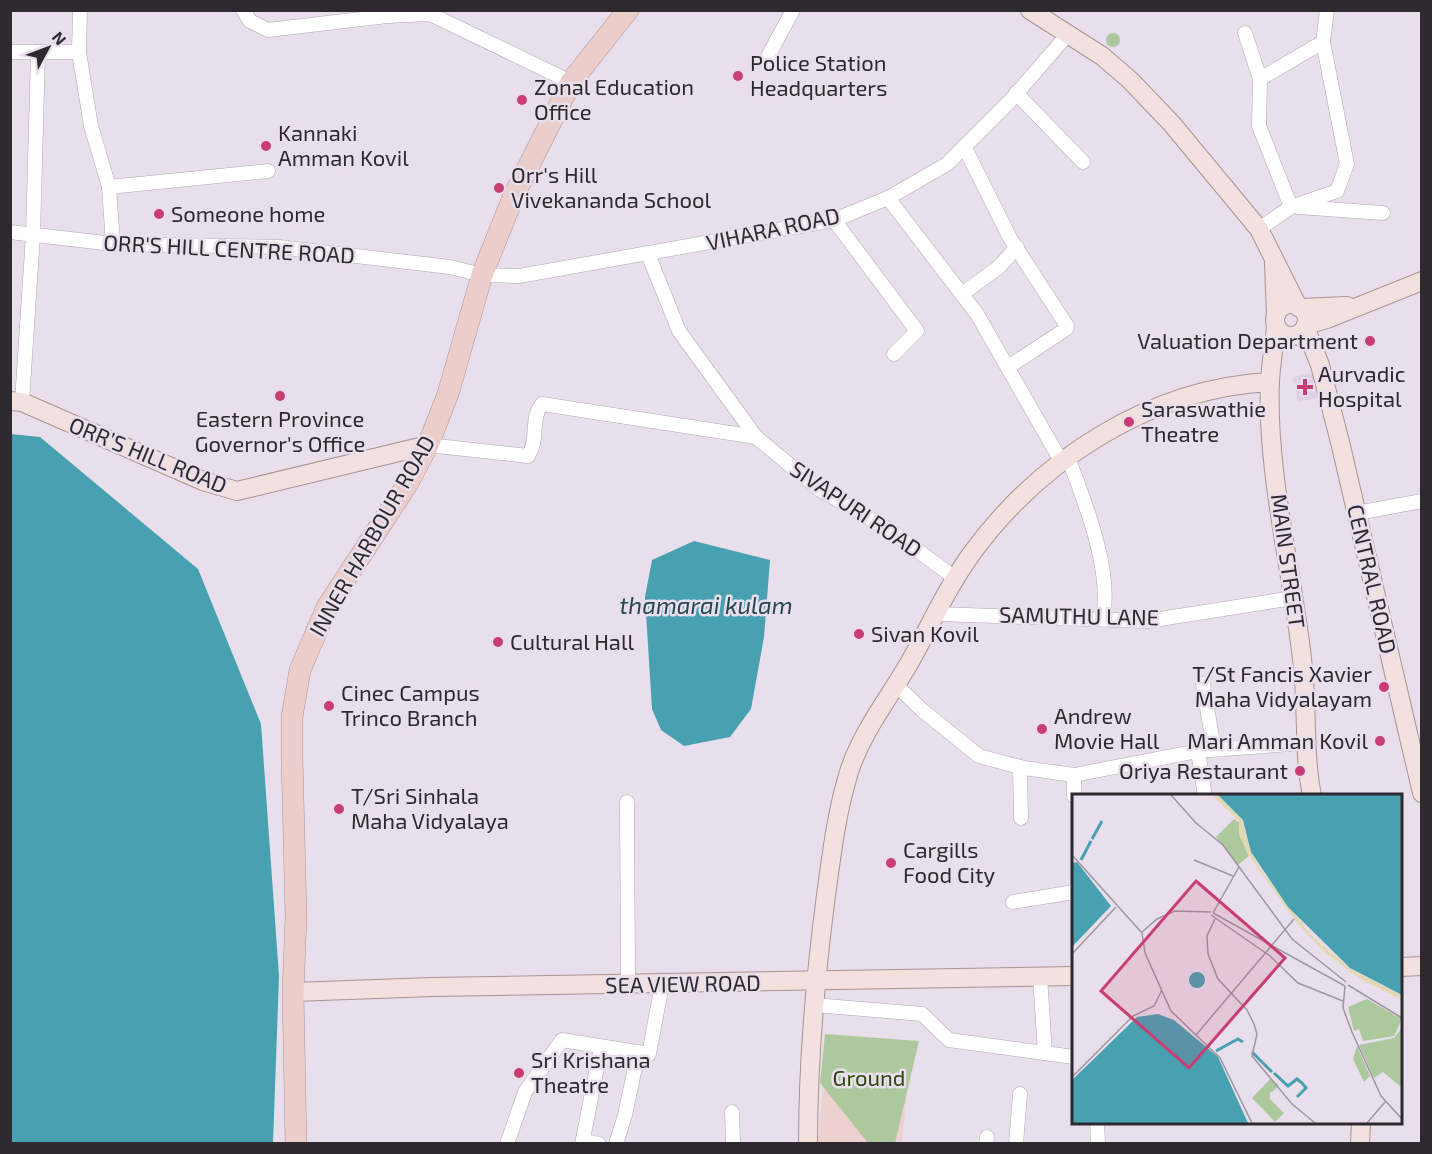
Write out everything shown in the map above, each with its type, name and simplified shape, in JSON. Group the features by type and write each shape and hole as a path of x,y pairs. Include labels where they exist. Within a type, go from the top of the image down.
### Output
{"highway":[{"name":"INNER HARBOUR ROAD","path":"296,1143 293,992 296,917 292,717 300,670 327,607 408,483 428,445 448,394 482,275 514,195 571,82 628,10"}],"main road":[{"name":"MAIN STREET","path":"1030,10 1102,56 1146,97 1259,229 1274,258 1300,323"},
{"name":"MAIN STREET","path":"1274,258 1276,321 1270,382 1278,493 1304,678 1304,743 1312,794"},
{"path":"1300,323 1285,306 1276,321 1285,335 1300,323 1364,304 1422,281"},
{"path":"808,1143 814,1005 833,842 844,789 856,753 868,729 937,614 955,578 1013,502 1065,459 1096,438 1160,407 1214,391 1270,382 1300,323"},
{"name":"CENTRAL ROAD","path":"1300,323 1320,364 1422,793"},
{"name":"ORR’S HILL ROAD","path":"16,402 203,481 237,491 428,445"},
{"path":"1402,968 1422,966"},
{"name":"SEA VIEW ROAD","path":"293,992 408,987 1072,976"},
{"path":"1360,1143 1361,1124"}],"street":[{"path":"80,10 79,52 91,126 109,187 112,244"},
{"path":"243,10 250,21 268,30 386,13 430,14 571,82"},
{"path":"766,60 793,10"},
{"path":"1259,229 1291,207 1337,191 1347,164 1323,42 1327,10"},
{"name":"VIHARA ROAD","path":"482,275 519,276 834,220 888,198 947,164 1016,93 1069,33"},
{"path":"1245,33 1260,79 1259,126 1291,207"},
{"path":"1260,79 1323,42"},
{"path":"10,52 38,54 79,52"},
{"path":"16,402 33,235 38,54"},
{"path":"1016,93 1083,162"},
{"path":"964,146 1017,247 1067,328 1008,367"},
{"path":"109,187 268,171"},
{"path":"888,198 977,314 1065,459 1083,497 1103,573 1103,618"},
{"path":"1291,207 1383,213"},
{"path":"834,220 917,331 894,354"},
{"name":"ORR'S HILL CENTRE ROAD","path":"10,232 112,244 279,247 450,267 482,275"},
{"path":"962,294 999,267 1017,247"},
{"name":"SIVAPURI ROAD","path":"648,254 679,331 756,437 820,490 890,530 955,578"},
{"path":"428,445 528,456 534,447 536,411 542,404 756,437"},
{"path":"1356,513 1422,501"},
{"name":"SAMUTHU LANE","path":"937,614 1148,621 1293,598"},
{"path":"1203,684 1214,749"},
{"path":"896,685 922,710 979,756 1020,767 1074,775 1198,751 1304,743"},
{"path":"1198,751 1205,794"},
{"path":"1020,767 1021,818"},
{"path":"1074,775 1074,794"},
{"path":"627,802 628,984"},
{"path":"1013,902 1072,892"},
{"path":"1040,976 1045,1053"},
{"path":"507,1143 525,1092 562,1040 648,1054 662,984"},
{"path":"814,1005 922,1014 949,1040 1072,1057"},
{"path":"598,1143 582,1142 601,1047"},
{"path":"616,1143 626,1115 638,1053"},
{"path":"1016,1143 1020,1094"},
{"path":"732,1112 733,1143"},
{"path":"1097,1124 1098,1143"}],"shaded area":[{"name":"Aurvadic Hospital","path":"1312,373 1318,398 1298,402 1293,377"},
{"name":"Ground","path":"827,1038 911,1047 902,1143 818,1144"}],"green space":[{"path":"1113,33 1118,35 1120,40 1118,45 1113,47 1108,45 1106,40 1108,35"},
{"name":"Ground","path":"825,1034 919,1041 895,1143 868,1143 820,1083"}],"water":[{"path":"11,434 40,437 198,569 261,724 279,976 273,1143 11,1143"},
{"name":"thamarai kulam","path":"694,541 770,560 764,637 751,709 730,737 684,746 661,730 652,709 645,597 652,560"}],"place":[{"name":"Police Station Headquarters","path":"738,76"},
{"name":"Zonal Education Office","path":"522,100"},
{"name":"Kannaki Amman Kovil","path":"266,146"},
{"name":"Orr's Hill Vivekananda School","path":"499,188"},
{"name":"Someone home","path":"159,214"},
{"name":"Valuation Department","path":"1370,341"},
{"name":"Aurvadic Hospital","path":"1305,387"},
{"name":"Eastern Province Governor's Office","path":"280,396"},
{"name":"Saraswathie Theatre","path":"1129,422"},
{"name":"Sivan Kovil","path":"859,634"},
{"name":"Cultural Hall","path":"498,642"},
{"name":"T/St Fancis Xavier Maha Vidyalayam","path":"1384,687"},
{"name":"Cinec Campus Trinco Branch","path":"329,706"},
{"name":"Andrew Movie Hall","path":"1042,729"},
{"name":"Mari Amman Kovil","path":"1380,741"},
{"name":"Oriya Restaurant","path":"1300,771"},
{"name":"T/Sri Sinhala Maha Vidyalaya","path":"339,809"},
{"name":"Cargills Food City","path":"891,863"},
{"name":"Sri Krishana Theatre","path":"519,1073"}]}
